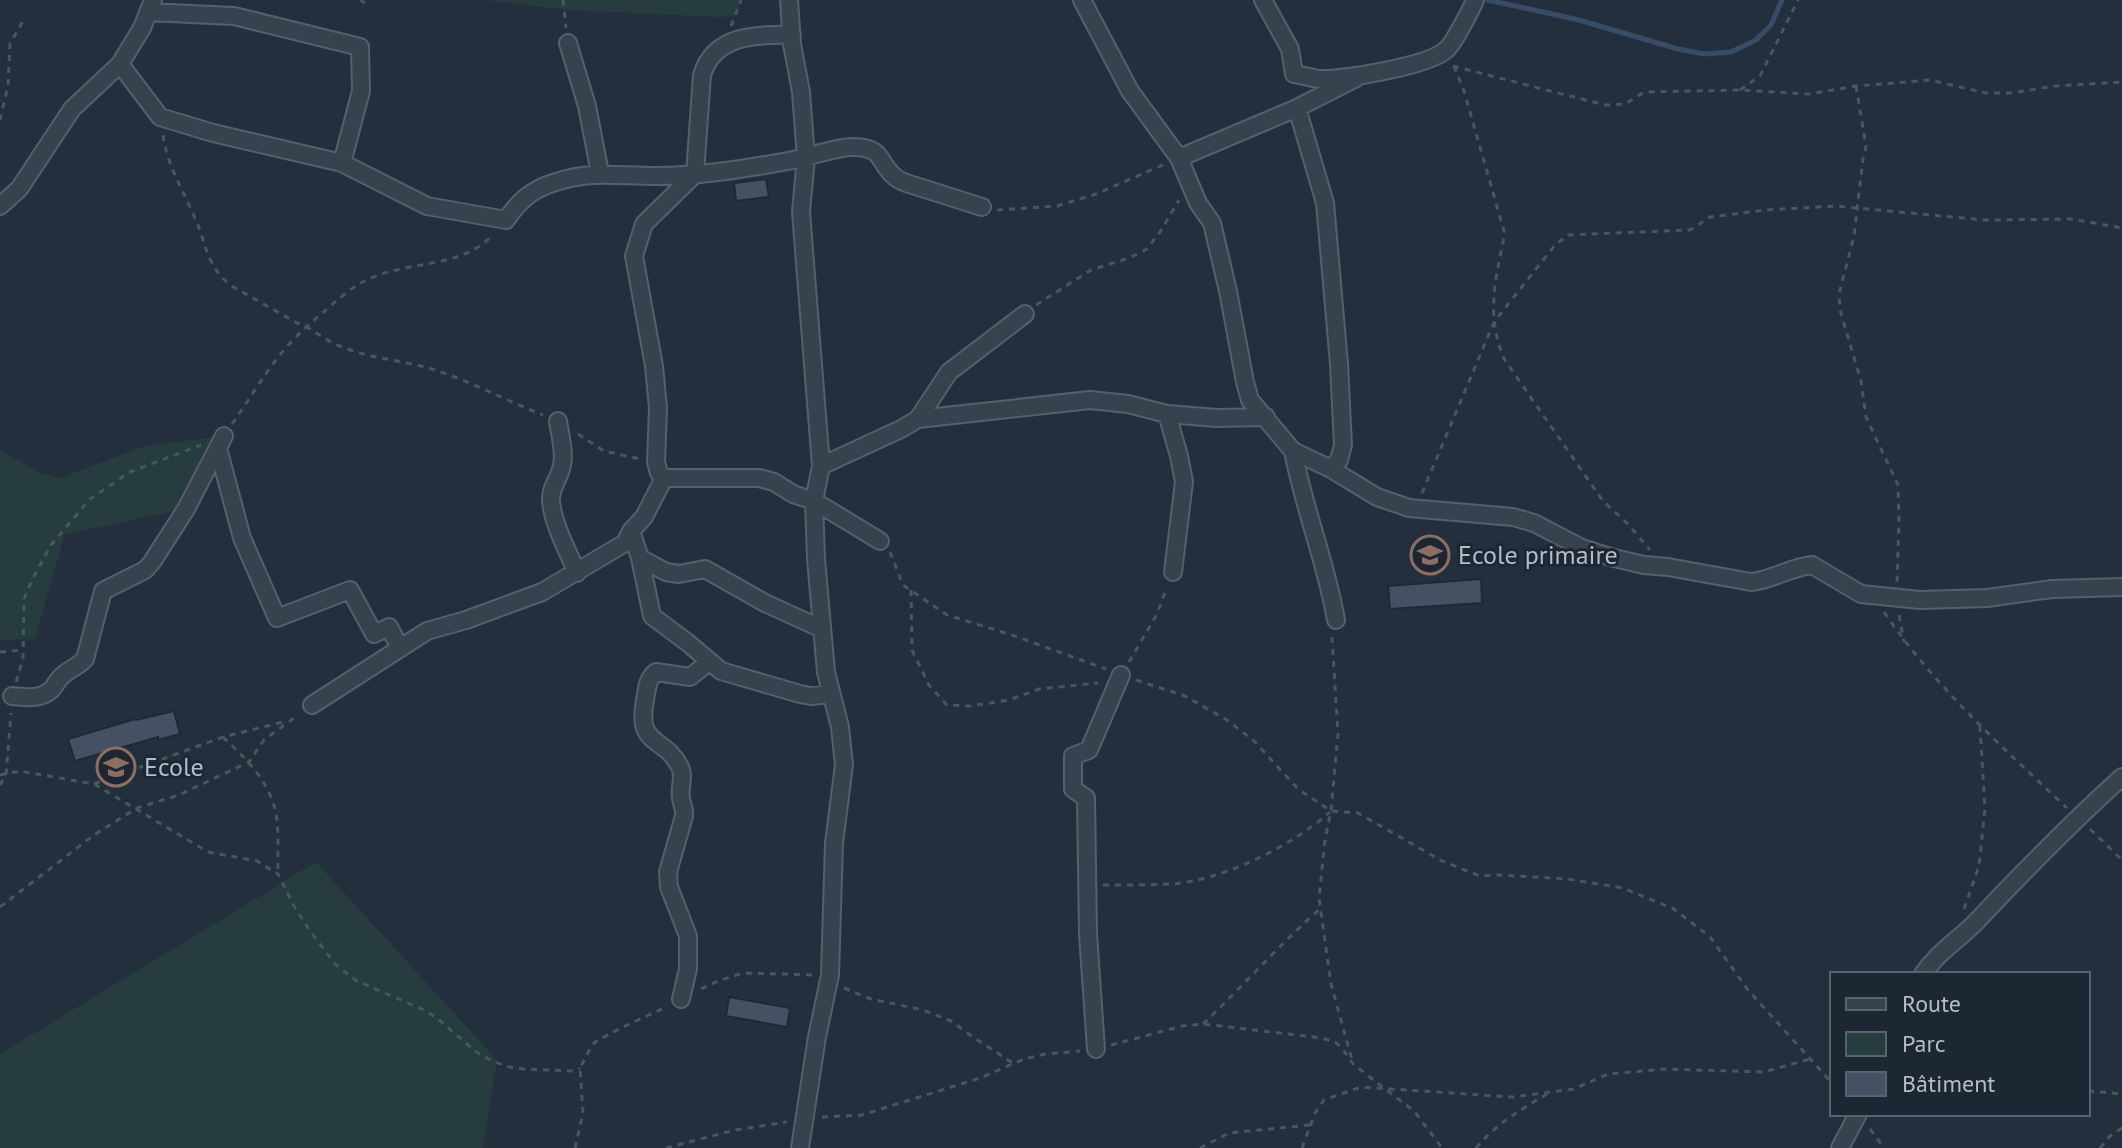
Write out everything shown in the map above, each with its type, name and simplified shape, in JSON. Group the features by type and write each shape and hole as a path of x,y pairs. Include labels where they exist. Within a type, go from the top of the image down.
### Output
{"street":[{"path":"789,0 806,158 801,212 821,466 814,501 816,559 826,672 840,727 844,765 834,843 830,975 800,1148"},
{"path":"1082,0 1130,91 1179,158 1198,203 1212,223 1250,400 1293,451 1331,469 1377,497 1409,508 1513,517 1534,523 1582,548 1644,565 1751,582 1764,581 1812,565 1861,594 1896,598 1956,600 2052,589 2122,587"},
{"path":"1263,0 1290,49 1294,74 1321,79 1419,64 1448,49 1475,0"},
{"path":"0,206 19,189 72,109 120,64 142,28 150,6 234,16 360,47 361,91 342,163"},
{"path":"792,35 755,36 721,45 707,60 702,75 695,174 644,224 634,256 654,366 658,408 656,462 664,478 759,478 774,482 793,494 814,501 880,541"},
{"path":"568,43 587,106 600,173"},
{"path":"120,64 160,117 213,133 342,163 427,206 506,220 525,195 549,183 576,176 725,172 806,158 851,146 870,149 878,154 895,177 982,207"},
{"path":"1179,158 1297,108 1362,74"},
{"path":"1297,108 1325,203 1343,445 1339,460 1331,469"},
{"path":"918,419 949,372 1025,314"},
{"path":"821,466 918,419 1090,400 1128,404 1167,414 1217,418 1266,417"},
{"path":"1167,414 1184,482 1173,572"},
{"path":"558,421 563,461 552,490 551,503 577,573"},
{"path":"221,442 242,538 277,618 350,590 374,634 389,627 400,648"},
{"path":"12,696 30,698 49,692 63,675 85,659 103,591 145,570 152,562 186,509 221,442"},
{"path":"1293,451 1305,509 1321,552 1336,620"},
{"path":"312,705 427,631 542,592 625,543 644,517 664,478"},
{"path":"631,531 652,616 721,671 811,696 831,694"},
{"path":"640,558 666,572 679,574 705,569 765,603 822,629"},
{"path":"681,999 688,969 688,936 669,887 668,872 685,810 681,796 683,775 674,758 646,732 642,717 650,677 656,672 690,677 709,662"},
{"path":"1096,1049 1088,934 1086,798 1073,789 1073,756 1089,750 1121,675"},
{"path":"1924,972 2122,777"},
{"path":"1840,1148 1862,1118"}],"path":[{"path":"360,0 365,3"},
{"path":"563,0 568,43"},
{"path":"1740,90 1760,76 1798,0"},
{"path":"0,120 8,86 10,44 24,19"},
{"path":"1419,64 1454,66 1605,105 1625,104 1644,92 1740,90 1809,94 1856,86 1930,80 1986,93 2011,93 2055,86 2122,82"},
{"path":"1454,66 1504,231 1492,306 1504,359 1603,501 1654,554"},
{"path":"1856,86 1866,146 1854,236 1839,294 1840,310 1861,381 1866,417 1898,485 1896,598 1904,642"},
{"path":"160,117 165,147 177,181 197,220 205,251 221,277 230,285 339,346 438,371 558,421 604,451 656,462"},
{"path":"982,207 991,211 1057,206 1096,194 1179,158"},
{"path":"1025,314 1049,295 1091,270 1147,249 1189,183"},
{"path":"1409,508 1418,500 1494,322 1555,245 1568,235 1690,230 1710,217 1836,206 1984,220 2072,219 2122,228"},
{"path":"0,785 6,775 12,696 23,659 24,599 51,545 90,499 130,472 221,442 267,372 291,342 348,292 370,278 445,262 480,247 506,220"},
{"path":"880,541 888,546 903,585 947,615 1185,696 1227,720 1254,741 1298,789 1331,811 1358,813 1442,861 1480,876 1568,879 1623,888 1674,909 1710,937 1748,990 1830,1081"},
{"path":"911,590 912,650 929,685 947,705 971,706 1009,700 1039,689 1104,682 1121,675 1151,627 1173,572"},
{"path":"1883,610 1904,642 1980,727 2122,860"},
{"path":"1336,620 1332,639 1338,734 1319,898 1331,984 1353,1064"},
{"path":"0,652 23,650"},
{"path":"0,907 94,835 137,808 179,795 249,762 264,740 312,705"},
{"path":"94,784 223,737 290,720"},
{"path":"1952,942 1979,866 1985,808 1980,727"},
{"path":"223,737 249,762 271,797 276,821 278,874 294,906 335,964 355,980 424,1010 492,1061 524,1069 576,1071 595,1042 718,981 743,973 830,975 845,989 871,999 923,1010 951,1021 1014,1064"},
{"path":"0,775 20,771 94,784 208,852 257,861 278,874"},
{"path":"1087,885 1174,884 1214,876 1273,850 1312,828 1331,811"},
{"path":"1203,1024 1288,937 1320,909"},
{"path":"666,1148 735,1130 805,1118 862,1115 1045,1054 1096,1049 1182,1026 1203,1024 1335,1042 1353,1064 1415,1112 1442,1148"},
{"path":"1302,1148 1315,1113 1324,1100 1361,1087 1512,1097 1574,1089 1608,1074 1665,1069 1764,1072 1810,1059"},
{"path":"575,1148 583,1113 580,1068"},
{"path":"2090,1091 2122,1094"},
{"path":"1476,1148 1505,1119 1550,1092"},
{"path":"1862,1118 1884,1148"},
{"path":"1200,1148 1229,1133 1310,1125"},
{"path":"2100,1148 2122,1128"}],"green space":[{"path":"486,0 741,0 735,16 719,17 567,10"},
{"path":"224,436 186,509 65,534 35,639 0,640 0,449 38,472 60,478 145,446"},
{"path":"316,862 497,1060 483,1148 0,1148 0,1054"}],"building":[{"path":"766,179 769,197 736,201 734,183"},
{"path":"1481,579 1482,603 1390,609 1388,586"},
{"path":"174,711 180,734 158,740 158,737 75,761 68,739"},
{"path":"729,997 790,1008 787,1027 726,1016"}],"waterway":[{"path":"1488,0 1579,20 1704,54 1731,52 1756,40 1771,25 1782,0"}],"place":[{"name":"Ecole primaire","path":"1430,555"},
{"name":"Ecole","path":"116,767"}]}
